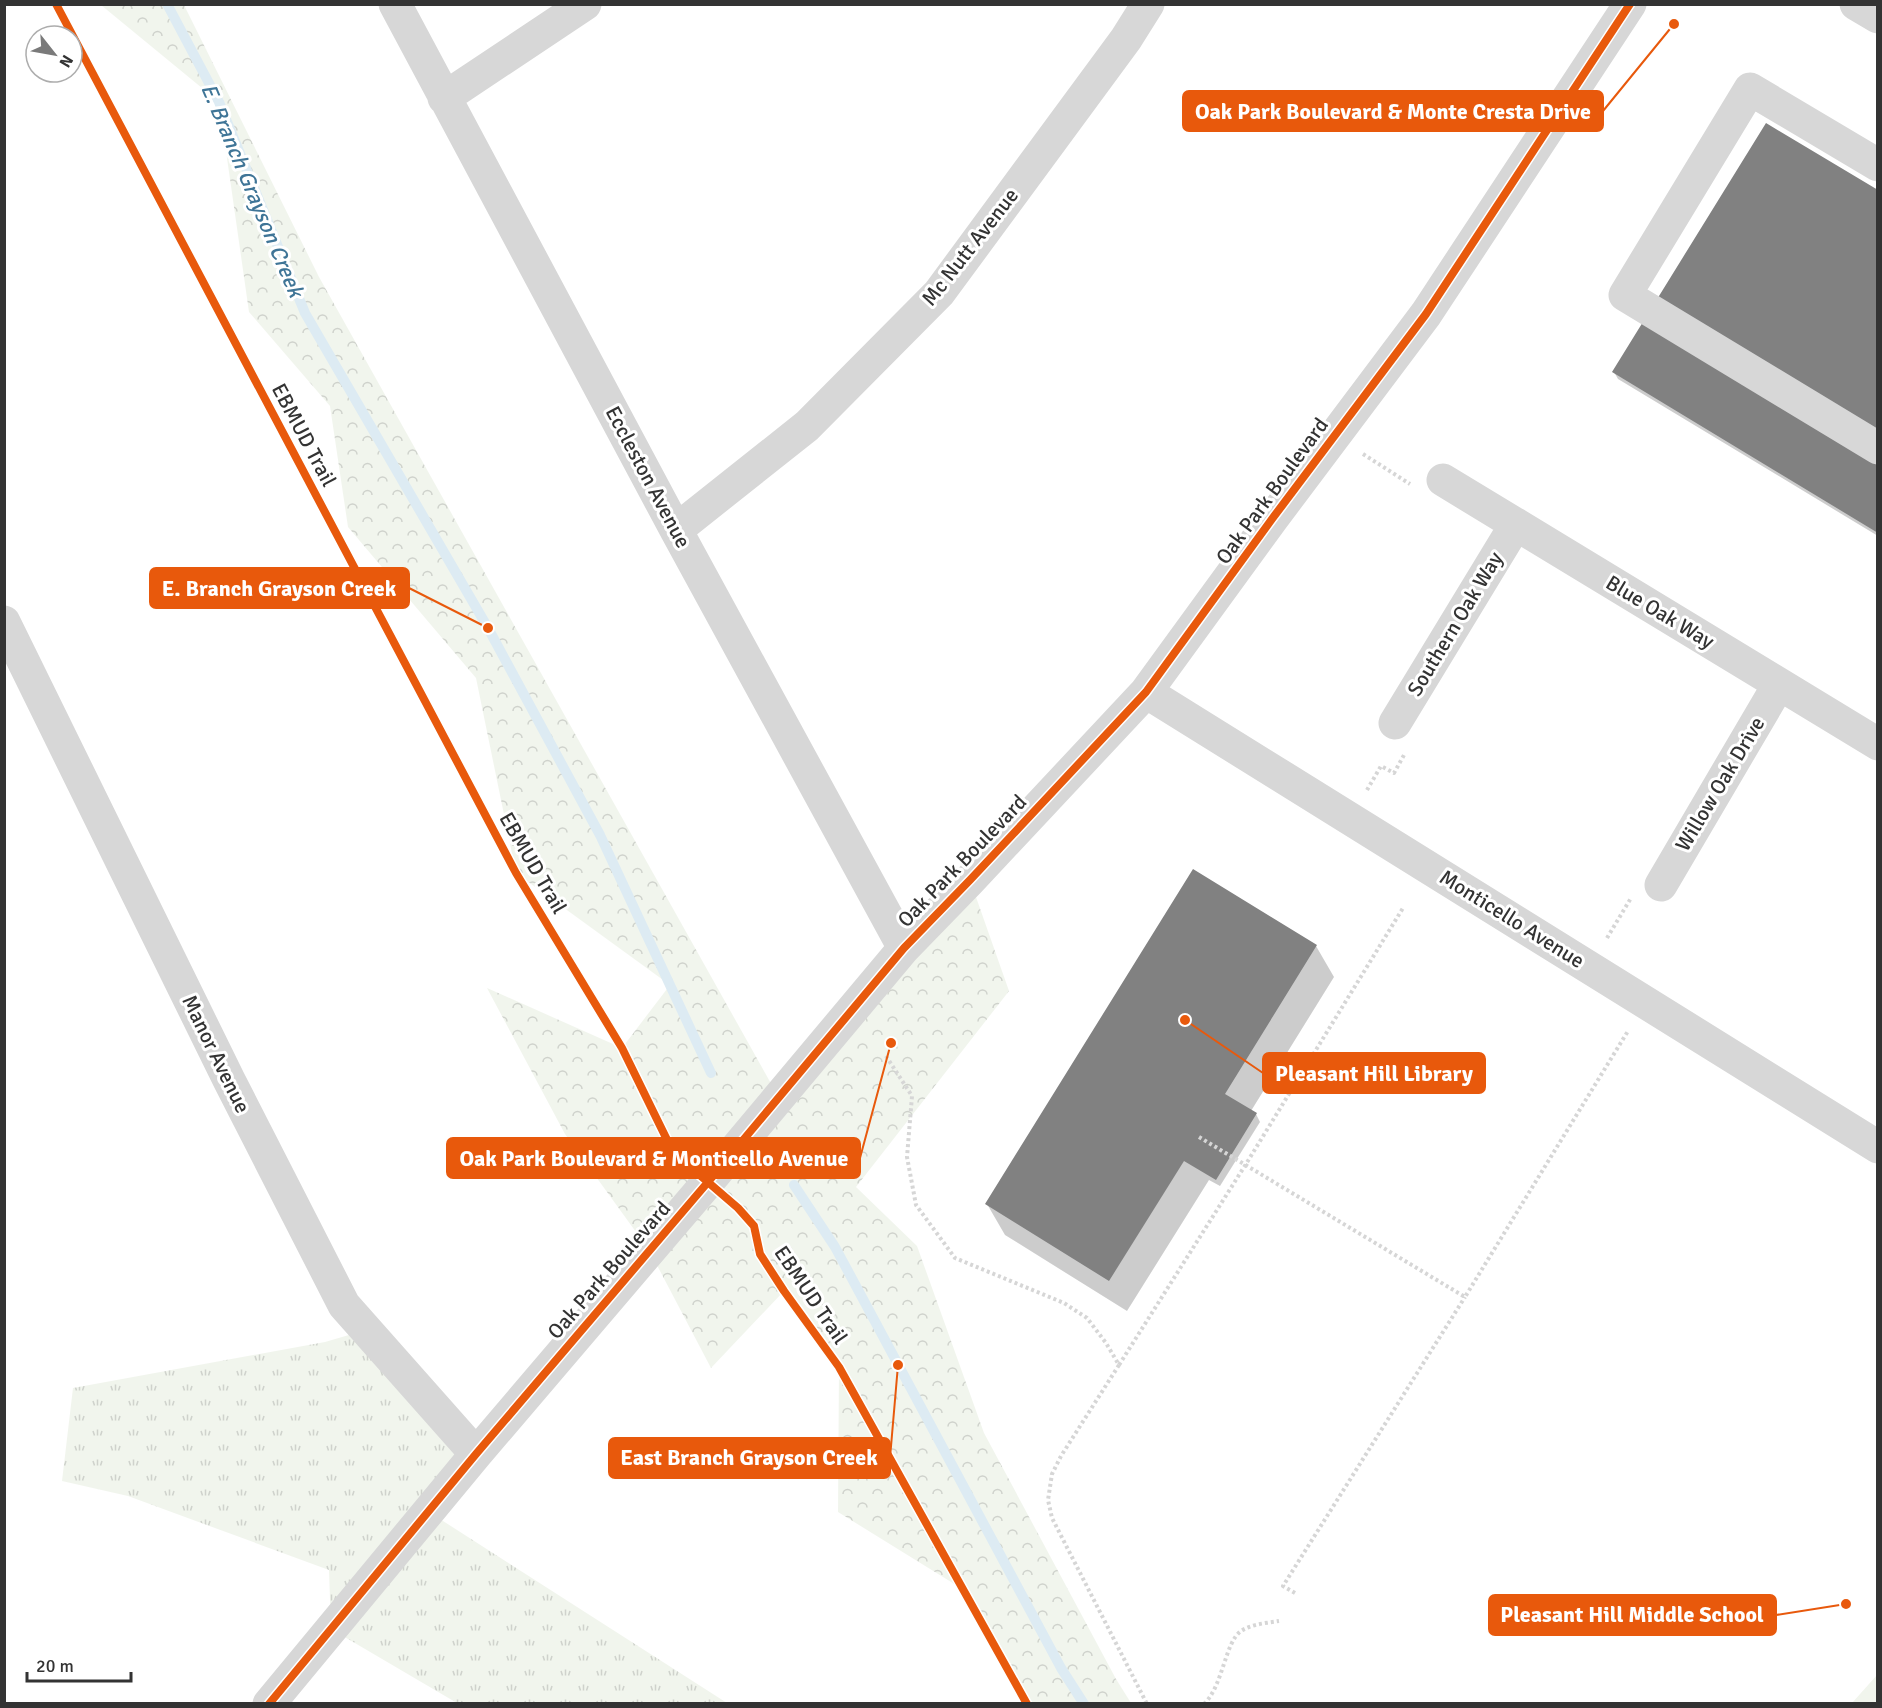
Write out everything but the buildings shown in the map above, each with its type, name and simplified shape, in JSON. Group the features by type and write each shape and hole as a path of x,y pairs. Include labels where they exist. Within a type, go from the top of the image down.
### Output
{"street":[{"name":"Eccleston Avenue","path":"395,4 676,530 904,948"},
{"path":"444,98 585,4"},
{"name":"Mc Nutt Avenue","path":"676,530 807,426 939,292 1126,39 1148,4"},
{"name":"Oak Park Boulevard","path":"268,1704 296,1691 476,1454 904,948 1146,693 1426,314 1630,4"},
{"path":"1856,5 1878,17"},
{"path":"1878,165 1750,89 1625,295 1878,448"},
{"name":"Blue Oak Way","path":"1443,480 1878,744"},
{"name":"Southern Oak Way","path":"1395,723 1516,524"},
{"name":"Manor Avenue","path":"4,622 229,1080 344,1305 476,1454"},
{"name":"Willow Oak Drive","path":"1661,885 1779,684"},
{"name":"Monticello Avenue","path":"1146,693 1646,1002 1874,1137"}],"path":[{"path":"1336,434 1373,462 1430,495 1443,480"},
{"path":"1350,819 1382,766 1394,772 1409,747 1395,723"},
{"path":"1589,967 1640,885 1661,885"},
{"path":"1147,1704 1052,1518 1048,1500 1052,1474 1061,1456 1246,1164 1403,908"},
{"path":"1295,1593 1283,1586 1466,1297 1646,1002"},
{"path":"886,1056 912,1096 907,1157 916,1205 922,1214 955,1257 1064,1303 1087,1318 1119,1365"},
{"path":"1199,1137 1466,1297"},
{"path":"1204,1704 1212,1696 1229,1651 1240,1632 1258,1624 1279,1621"}],"green space":[{"path":"101,5 184,5 319,277 778,1096 970,880 1009,991 856,1187 917,1246 984,1433 1131,1703 1027,1703 964,1590 838,1512 839,1367 784,1291 711,1368 649,1250 565,1134 487,988 622,1048 670,985 516,873 476,678 348,527 330,406 249,312 219,102"},
{"path":"366,1330 476,1454 429,1512 727,1703 457,1703 331,1629 329,1570 128,1496 62,1481 73,1388 325,1342"},
{"path":"1877,1675 1877,1703 1852,1703"}],"waterway":[{"name":"E. Branch Grayson Creek","path":"167,4 219,102 305,313 488,628 600,835 711,1073"},
{"path":"794,1185 835,1247 1061,1668 1084,1704"}],"cycle path":[{"name":"EBMUD Trail","path":"56,4 516,873 622,1048 673,1152 738,1208 754,1226 760,1254 839,1367 1027,1704"},
{"path":"269,1704 476,1454 904,948 1146,692 1426,314 1630,4"}],"place":[{"name":"Oak Park Boulevard & Monte Cresta Drive","path":"1674,24"},
{"name":"E. Branch Grayson Creek","path":"488,628"},
{"name":"Pleasant Hill Library","path":"1185,1020"},
{"name":"Oak Park Boulevard & Monticello Avenue","path":"891,1043"},
{"name":"East Branch Grayson Creek","path":"898,1365"},
{"name":"Pleasant Hill Middle School","path":"1846,1604"}]}
